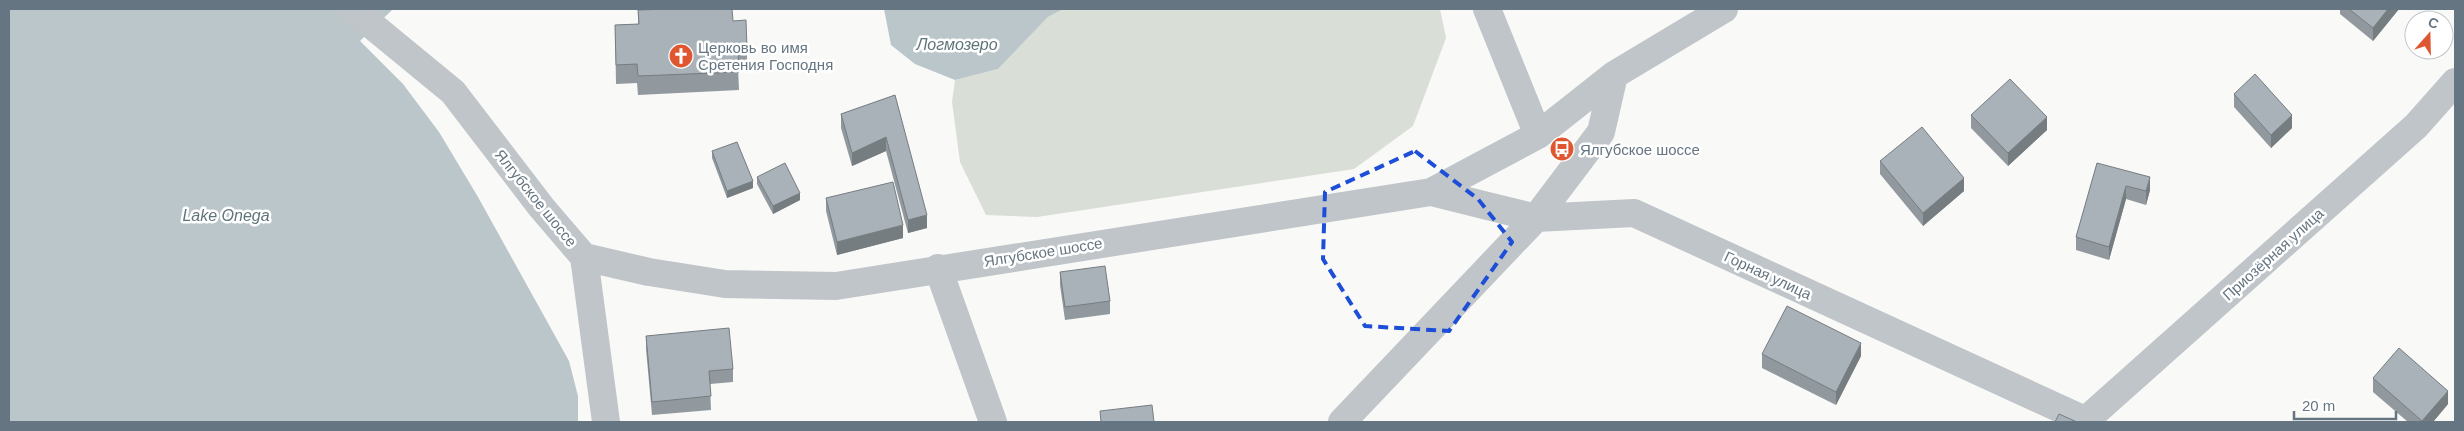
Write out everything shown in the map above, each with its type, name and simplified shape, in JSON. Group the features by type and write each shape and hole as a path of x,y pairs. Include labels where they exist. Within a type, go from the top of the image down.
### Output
{"street":[{"name":"Ялгубское шоссе","path":"352,9 453,92 542,208 584,257 649,272 725,284 836,286 938,268 1431,192 1538,135 1614,75 1724,9"},
{"path":"1487,9 1538,135"},
{"path":"1342,422 1536,218 1600,132 1614,75"},
{"name":"Приозёрная улица","path":"2088,421 2416,126 2455,82"},
{"name":"Горная улица","path":"1431,192 1536,218 1634,213 2088,421"},
{"path":"584,257 606,422"},
{"path":"938,268 993,422"}],"highlighted area":[{"path":"1415,151 1478,199 1512,242 1449,331 1365,326 1323,259 1325,192"}],"shaded area":[{"path":"1063,9 1440,9 1446,38 1413,126 1354,169 1037,217 986,215 960,162 952,102 955,80 998,69 1048,17"}],"water":[{"name":"Lake Onega","path":"9,9 393,9 360,41 403,84 439,132 478,197 569,361 578,396 578,422 9,422"},
{"name":"Логмозеро","path":"884,9 1063,9 1048,17 998,69 955,80 915,64 891,45"}],"building":[{"name":"Церковь во имя Сретения Господня","path":"732,9 733,21 746,20 747,49 738,49 739,72 638,76 637,64 616,65 615,25 639,24 638,10"},
{"path":"2349,9 2388,9 2373,28"},
{"path":"2255,74 2292,115 2271,135 2234,94"},
{"path":"2010,79 2047,117 2008,153 1971,115"},
{"path":"895,95 927,215 908,220 886,137 852,153 841,114"},
{"path":"1922,127 1964,178 1923,213 1880,161"},
{"path":"737,142 753,181 727,191 712,151"},
{"path":"785,163 800,193 773,206 757,177"},
{"path":"2097,163 2150,177 2146,191 2126,186 2109,247 2076,237"},
{"path":"893,182 903,225 837,242 826,198"},
{"path":"1105,266 1110,301 1065,307 1060,272"},
{"path":"1787,306 1861,343 1836,392 1762,354"},
{"path":"729,328 733,369 709,371 711,396 652,402 646,336"},
{"path":"2399,348 2448,391 2422,421 2373,378"},
{"path":"1152,405 1154,422 1101,422 1100,411"},
{"path":"2059,414 2077,422 2055,422"}],"place":[{"name":"Церковь во имя Сретения Господня","path":"681,56"},
{"name":"Ялгубское шоссе","path":"1562,149"}]}
